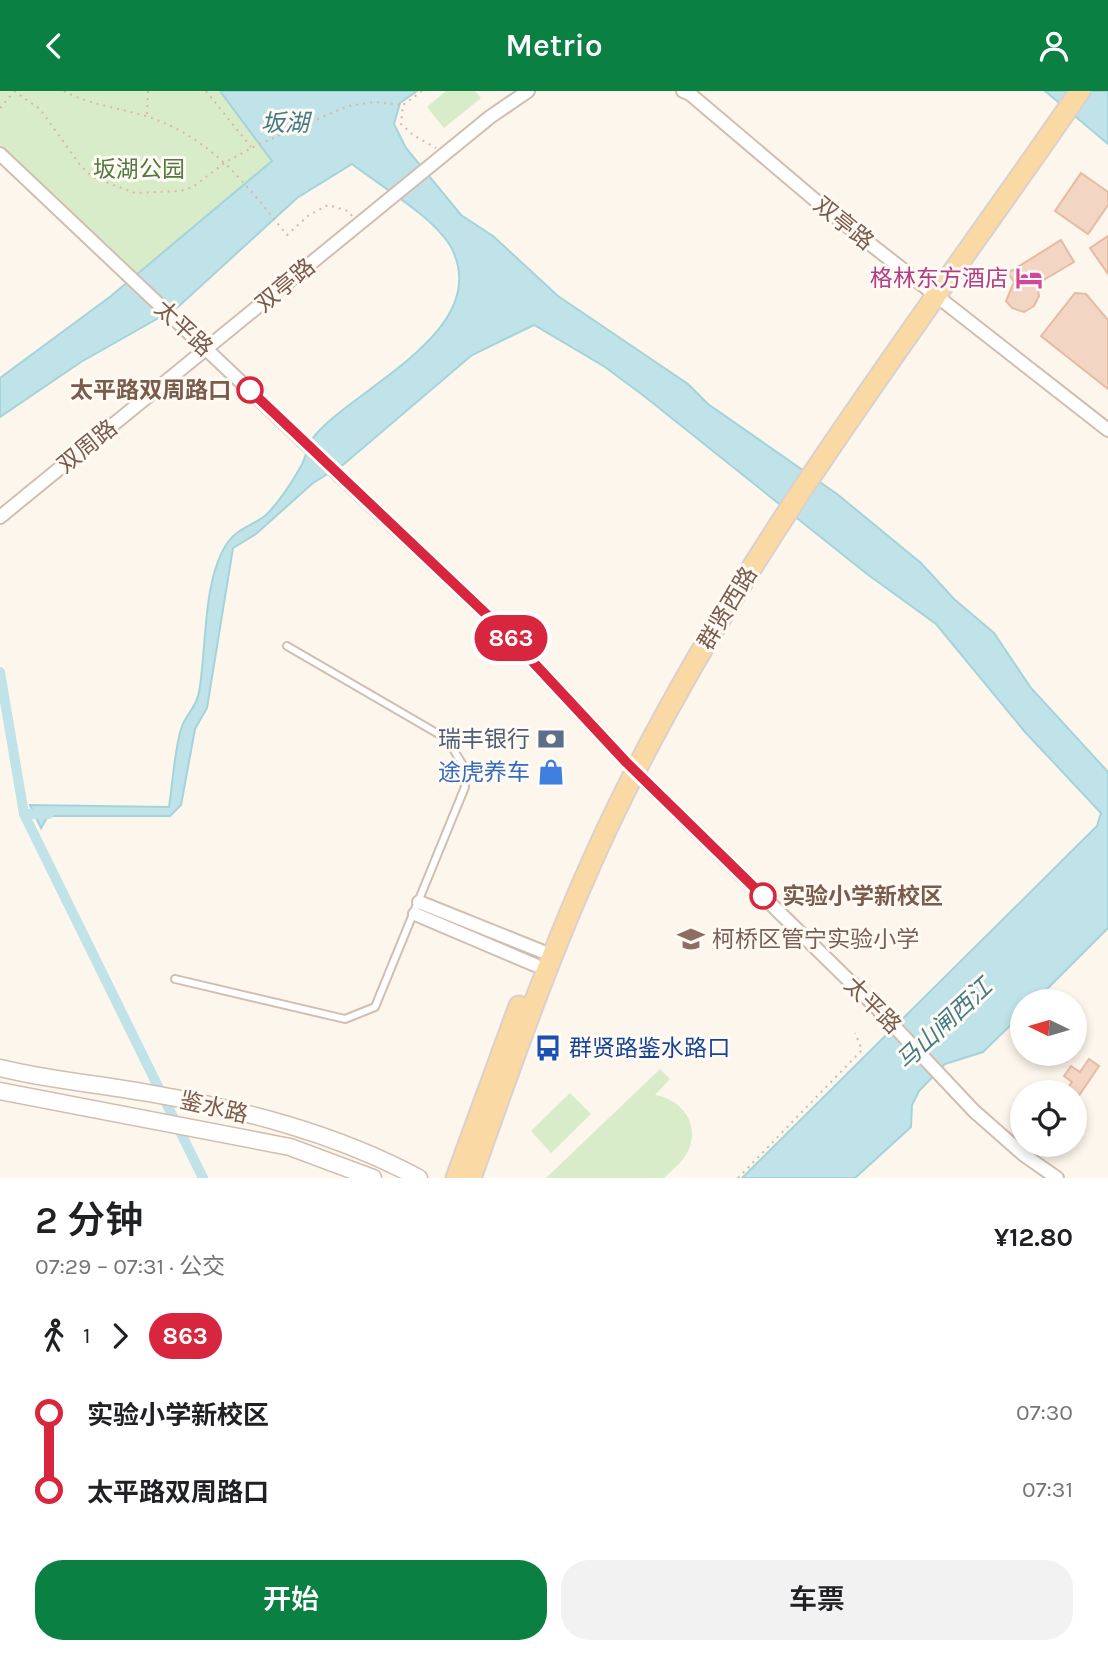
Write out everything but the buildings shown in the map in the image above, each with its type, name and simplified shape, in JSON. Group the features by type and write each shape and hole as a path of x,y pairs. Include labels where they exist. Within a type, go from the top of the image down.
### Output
{"main road":[{"name":"群贤西路","path":"1049,125 1065,91"},
{"name":"群贤西路","path":"456,1178 564,894 739,564 784,509 1049,125 1080,91"},
{"name":"群贤西路","path":"471,1178 561,928 631,766"}],"street":[{"name":"双亭路","path":"207,349 490,117 528,91"},
{"name":"双亭路","path":"683,91 931,293 1108,430"},
{"name":"太平路","path":"0,154 505,632 631,766 876,1007 974,1111 1024,1155 1057,1178"},
{"name":"双周路","path":"0,517 207,349"},
{"path":"417,908 538,958"},
{"name":"鉴水路","path":"0,1068 42,1078 199,1103 299,1128 376,1155 419,1178"},
{"name":"鉴水路","path":"0,1091 290,1147 373,1178"}],"lane":[{"path":"175,979 345,1019 375,1007 465,787 463,765 447,739 287,646"}],"path":[{"path":"0,108 14,91 40,109 79,165 92,177 121,190 180,191 193,187 226,162 251,148 348,106 374,102 403,105 422,91"},
{"path":"64,91 87,101 147,117 185,133 226,162 287,235 309,215 328,205 348,211 359,225"},
{"path":"147,117 148,91"},
{"path":"205,91 251,148"},
{"path":"403,105 401,124 413,135 446,153"},
{"path":"738,1178 862,1051 855,1033"}],"green space":[{"name":"坂湖公园","path":"0,91 220,91 272,161 137,275 0,145"},
{"path":"446,91 475,91 481,98 444,128 427,107"},
{"path":"660,1069 670,1079 655,1095 674,1102 687,1115 691,1124 691,1143 685,1157 677,1166 664,1178 546,1178"},
{"path":"570,1093 591,1114 551,1153 531,1131"}],"water":[{"path":"220,91 417,91 400,103 394,124 406,148 461,215 493,236 558,296 688,384 708,404 837,494 921,563 954,599 994,633 1031,688 1108,772 1108,928 1047,989 1010,989 1010,1026 983,1052 945,1064 919,1091 912,1105 911,1127 855,1178 742,1178 1097,826 1101,813 1025,732 936,624 867,574 644,396 605,367 534,325 472,355 344,464 313,483 256,534 233,548 207,708 195,729 181,805 170,816 48,816 41,828 30,805 169,807 181,729 199,692 214,575 228,542 236,533 266,515 275,505 300,468 316,434 414,354 437,331 453,305 459,278 452,249 444,237 421,214 352,164 297,198 178,307 81,362 0,417 0,378 111,296 272,161"},
{"path":"1045,91 1108,91 1108,144"}],"waterway":[{"path":"0,672 24,814 203,1178"},
{"path":"24,814 49,814"}],"bus line":[{"name":"863","path":"250,390 505,632 626,762 763,896"}],"place":[{"name":"格林东方酒店","path":"1029,278"},
{"name":"太平路双周路口","path":"250,390"},
{"name":"瑞丰银行","path":"551,739"},
{"name":"途虎养车","path":"551,772"},
{"name":"实验小学新校区","path":"763,896"},
{"name":"柯桥区管宁实验小学","path":"691,939"},
{"name":"群贤路鉴水路口","path":"548,1048"}],"water label":[{"name":"坂湖","path":"285,123"},
{"name":"马山闸西江","path":"944,1024"}]}
